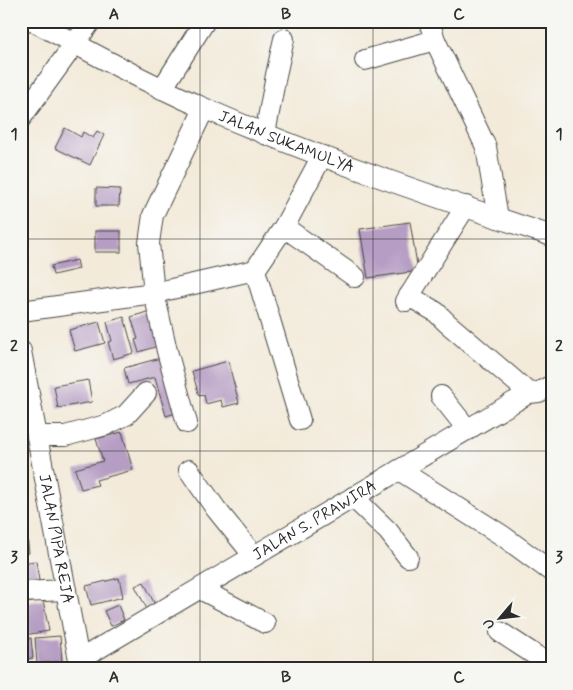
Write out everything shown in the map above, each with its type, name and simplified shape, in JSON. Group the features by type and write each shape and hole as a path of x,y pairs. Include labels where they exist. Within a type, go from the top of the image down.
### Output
{"street":[{"name":"JALAN SUKAMULYA","path":"33,21 162,89 265,134 322,156 552,236"},
{"path":"21,118 91,21"},
{"path":"162,89 204,21"},
{"path":"429,21 486,147 498,218"},
{"path":"265,134 284,39"},
{"path":"365,60 436,40"},
{"path":"187,423 166,351 154,293 149,243 153,214 204,108"},
{"path":"21,311 154,293 255,270 284,227 322,156"},
{"path":"466,206 407,299 436,312 447,323 543,393"},
{"path":"284,227 356,277"},
{"path":"255,270 300,420"},
{"name":"JALAN PIPA REJA","path":"21,351 26,407 37,436 66,590 78,666"},
{"path":"37,436 65,436 106,425 126,415 146,392"},
{"name":"JALAN S. PRAWIRA","path":"78,666 200,589 353,497 468,430 543,393"},
{"path":"441,396 468,430"},
{"path":"190,470 216,509 254,556"},
{"path":"399,470 502,536 552,572"},
{"path":"353,497 388,531 408,557"},
{"path":"200,589 265,623"},
{"path":"21,592 66,590"},
{"path":"500,632 552,666"}],"building":[{"path":"65,128 81,137 83,132 93,138 97,131 104,135 90,165 55,148"},
{"path":"96,188 120,189 119,206 96,206"},
{"path":"410,222 418,271 368,278 360,229"},
{"path":"95,231 121,231 121,252 95,252"},
{"path":"77,260 79,269 53,275 51,266"},
{"path":"150,311 161,345 139,352 135,340 138,339 131,317"},
{"path":"124,317 134,353 113,359 108,342 112,341 107,322"},
{"path":"99,322 105,343 75,351 69,330"},
{"path":"164,357 179,412 166,416 155,377 128,384 124,368"},
{"path":"228,361 239,403 223,407 221,400 206,404 204,395 199,396 192,371"},
{"path":"88,380 92,402 58,408 54,386"},
{"path":"122,432 133,470 96,480 98,485 81,489 75,469 103,461 96,439"},
{"path":"26,527 29,553 21,554 21,528"},
{"path":"36,561 40,587 21,590 21,563"},
{"path":"119,578 123,597 91,605 86,586"},
{"path":"144,582 155,605 147,609 135,586"},
{"path":"43,600 49,631 24,635 21,604"},
{"path":"118,605 124,620 111,626 104,611"},
{"path":"60,636 62,661 37,664 35,638"},
{"path":"31,638 33,658 21,660 21,640"}]}
